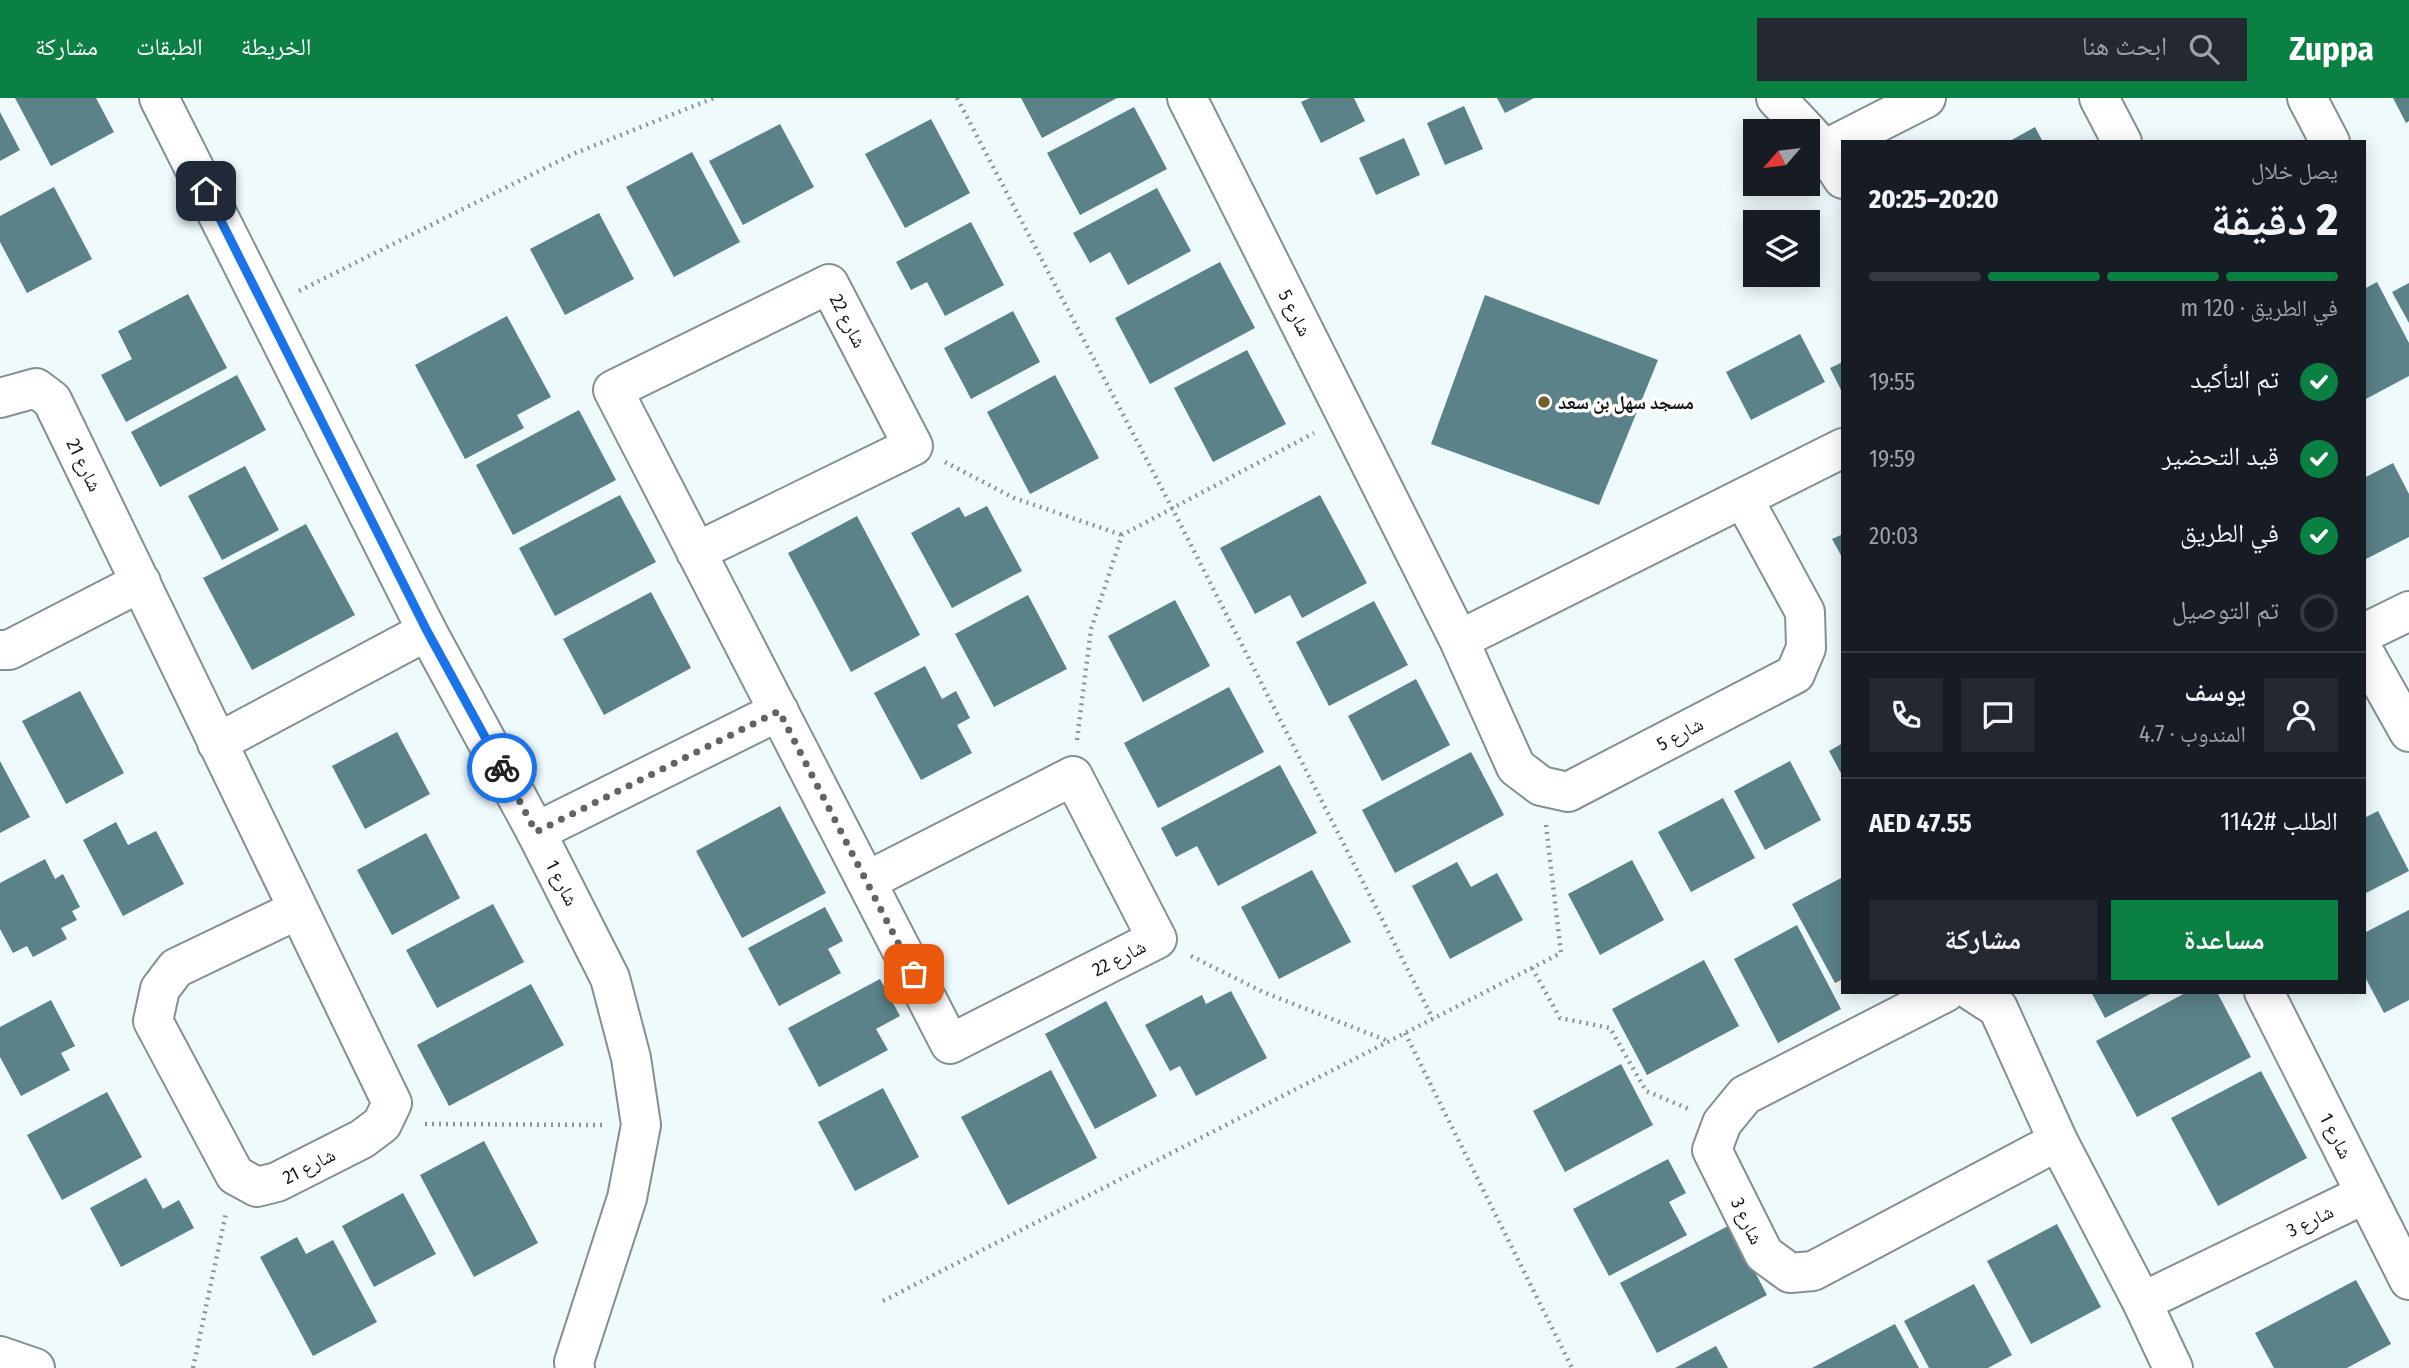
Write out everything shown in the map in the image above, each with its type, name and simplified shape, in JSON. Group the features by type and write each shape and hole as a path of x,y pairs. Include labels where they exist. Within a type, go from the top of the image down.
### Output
{"street":[{"name":"شارع 1","path":"159,98 427,631 536,832 610,978 631,1058 641,1125 627,1198 573,1366"},
{"name":"شارع 5","path":"1188,98 1459,640 1516,767 1541,786 1568,792 1795,674 1806,648 1805,612 1743,498"},
{"path":"1776,98 1794,119"},
{"path":"1820,148 1926,98"},
{"path":"2099,98 2121,140"},
{"path":"2307,98 2329,140"},
{"name":"شارع 22","path":"913,446 829,284 613,390 950,1044 1157,939 1073,776"},
{"name":"شارع 21","path":"0,398 36,388 52,400 392,1103 382,1124 362,1139 277,1182 257,1186 235,1175"},
{"path":"696,552 913,446"},
{"path":"1459,640 1841,449"},
{"path":"0,650 9,650 141,582"},
{"path":"2366,632 2409,611"},
{"path":"217,743 427,631"},
{"path":"2366,656 2409,732"},
{"path":"536,832 779,711"},
{"path":"867,881 1073,776"},
{"path":"235,1175 153,1021 160,989 176,968 297,911"},
{"name":"شارع 3","path":"1942,994 1745,1095 1722,1123 1712,1150 1764,1254 1790,1273 1813,1271 2057,1141"},
{"path":"1976,994 1998,1008 2057,1141 2142,1302 2173,1368"},
{"name":"شارع 1","path":"2265,994 2409,1280"},
{"name":"شارع 3","path":"2142,1302 2365,1194"},
{"path":"0,1356 35,1368"}],"path":[{"path":"265,308 573,154 714,98"},
{"path":"957,98 1172,508 1433,1018"},
{"path":"1073,776 1091,629 1122,535 1346,415"},
{"path":"913,446 1014,498 1122,535"},
{"path":"883,1301 1561,953 1541,786"},
{"path":"1157,939 1264,992 1389,1042"},
{"path":"1532,968 1560,1018 1610,1028 1646,1091 1722,1123"},
{"path":"1405,1033 1572,1368"},
{"path":"382,1124 641,1125"},
{"path":"193,1368 235,1175"}],"building":[{"path":"15,98 96,98 114,132 51,166"},
{"path":"1021,98 1117,98 1042,138"},
{"path":"1310,98 1354,98 1365,121 1321,143 1301,102"},
{"path":"1497,98 1534,98 1505,113"},
{"path":"2393,98 2409,98 2409,121 2406,123"},
{"path":"1464,106 1483,149 1445,165 1427,123"},
{"path":"1134,107 1167,169 1080,215 1047,153"},
{"path":"0,112 20,150 0,161"},
{"path":"931,119 970,193 905,228 865,154"},
{"path":"780,124 814,187 743,225 709,161"},
{"path":"2035,127 2042,140 2012,140"},
{"path":"1404,138 1420,175 1376,195 1359,158"},
{"path":"692,152 740,242 674,277 626,187"},
{"path":"54,187 92,259 27,293 0,242 0,216"},
{"path":"1157,188 1191,251 1128,285 1110,252 1090,263 1073,233"},
{"path":"599,213 634,279 565,315 530,249"},
{"path":"971,222 1004,285 945,316 927,282 911,290 896,262"},
{"path":"1220,262 1255,328 1150,384 1115,318"},
{"path":"2377,282 2409,343 2409,376 2366,399 2366,288"},
{"path":"2409,283 2409,323 2392,292"},
{"path":"188,294 227,368 126,422 101,375 132,359 118,331"},
{"name":"مسجد سهل بن سعد","path":"1485,295 1658,360 1599,505 1431,444"},
{"path":"1013,311 1040,362 971,399 944,348"},
{"path":"507,316 551,397 517,415 524,428 465,459 415,365"},
{"path":"1800,334 1825,382 1751,420 1726,372"},
{"path":"1247,350 1286,424 1213,462 1174,388"},
{"path":"1841,363 1841,390 1830,368"},
{"path":"237,375 266,430 160,487 131,432"},
{"path":"1055,375 1099,458 1030,494 987,412"},
{"path":"579,410 616,480 513,535 476,465"},
{"path":"2393,463 2409,494 2409,537 2366,559 2366,477"},
{"path":"245,466 279,530 222,560 188,496"},
{"path":"620,495 656,562 555,616 519,548"},
{"path":"1320,495 1367,583 1302,618 1290,595 1255,614 1220,548"},
{"path":"987,506 1022,571 952,608 911,533 959,507 965,517"},
{"path":"857,516 920,635 851,672 788,553"},
{"path":"306,524 355,615 252,670 203,578"},
{"path":"1841,535 1841,555 1832,539"},
{"path":"651,592 691,668 604,715 563,639"},
{"path":"1028,595 1067,669 994,707 955,634"},
{"path":"1175,600 1210,666 1143,702 1108,636"},
{"path":"1374,601 1408,665 1329,706 1296,642"},
{"path":"925,666 942,699 956,691 970,718 957,725 972,753 921,780 874,693"},
{"path":"1416,679 1450,745 1382,781 1348,716"},
{"path":"1229,687 1264,752 1158,808 1124,743"},
{"path":"80,691 124,773 66,804 22,721"},
{"path":"397,732 430,794 365,829 332,766"},
{"path":"1841,744 1841,773 1829,751"},
{"path":"1471,752 1504,815 1395,873 1362,810"},
{"path":"0,761 30,817 0,833"},
{"path":"1790,761 1821,820 1765,850 1734,791"},
{"path":"1280,765 1317,833 1218,886 1197,846 1176,857 1161,828"},
{"path":"1723,798 1755,858 1691,892 1658,832"},
{"path":"780,806 826,893 742,938 696,851"},
{"path":"2378,811 2409,871 2366,893 2366,817"},
{"path":"116,822 128,845 156,831 184,884 123,916 83,840"},
{"path":"426,833 460,898 392,935 357,870"},
{"path":"45,859 55,879 63,874 80,907 72,911 77,920 61,928 67,939 33,957 27,946 13,953 0,929 0,883"},
{"path":"1632,860 1664,920 1600,955 1568,894"},
{"path":"1457,862 1471,887 1497,873 1523,920 1450,959 1412,886"},
{"path":"1312,870 1351,942 1279,979 1241,907"},
{"path":"1841,878 1841,980 1835,983 1792,904"},
{"path":"493,904 524,962 437,1008 406,950"},
{"path":"825,907 843,941 828,949 841,973 779,1006 748,948"},
{"path":"2409,910 2409,1000 2384,1013 2366,979 2366,932"},
{"path":"1797,925 1841,1009 1778,1043 1734,959"},
{"path":"1704,960 1739,1026 1647,1075 1612,1009"},
{"path":"880,979 900,1016 876,1029 888,1050 819,1087 788,1028"},
{"path":"531,984 564,1045 449,1106 417,1045"},
{"path":"1231,991 1267,1058 1196,1096 1180,1066 1170,1071 1145,1025 1202,995 1206,1004"},
{"path":"2092,994 2150,994 2105,1018"},
{"path":"2183,994 2218,994 2251,1057 2137,1117 2096,1041"},
{"path":"51,1000 75,1046 61,1053 70,1070 21,1096 0,1057 0,1027"},
{"path":"1106,1001 1157,1096 1095,1129 1045,1034"},
{"path":"1621,1064 1653,1125 1565,1172 1533,1111"},
{"path":"1051,1070 1097,1158 1008,1205 961,1117"},
{"path":"2261,1071 2307,1158 2218,1206 2171,1118"},
{"path":"883,1088 919,1157 855,1191 818,1122"},
{"path":"107,1092 142,1157 62,1200 27,1135"},
{"path":"484,1141 538,1243 474,1277 420,1175"},
{"path":"1668,1159 1686,1193 1669,1202 1687,1235 1609,1276 1573,1209"},
{"path":"146,1178 163,1209 179,1200 194,1228 121,1267 90,1208"},
{"path":"403,1193 436,1254 374,1287 342,1226"},
{"path":"2057,1224 2101,1307 2031,1344 1987,1261"},
{"path":"1730,1225 1767,1295 1657,1353 1620,1283"},
{"path":"297,1237 306,1254 333,1240 377,1322 313,1356 260,1257"},
{"path":"2356,1280 2391,1344 2347,1368 2274,1368 2255,1333"},
{"path":"1974,1284 2012,1355 1988,1368 1929,1368 1904,1321"},
{"path":"1895,1324 1919,1368 1812,1368"},
{"path":"1716,1346 1728,1368 1675,1368"}],"way so far":[{"path":"502,768 536,832 779,711 914,974"}],"place":[{"name":"مسجد سهل بن سعد","path":"1544,402"}],"route":[{"path":"206,191 427,631 502,768"}]}
